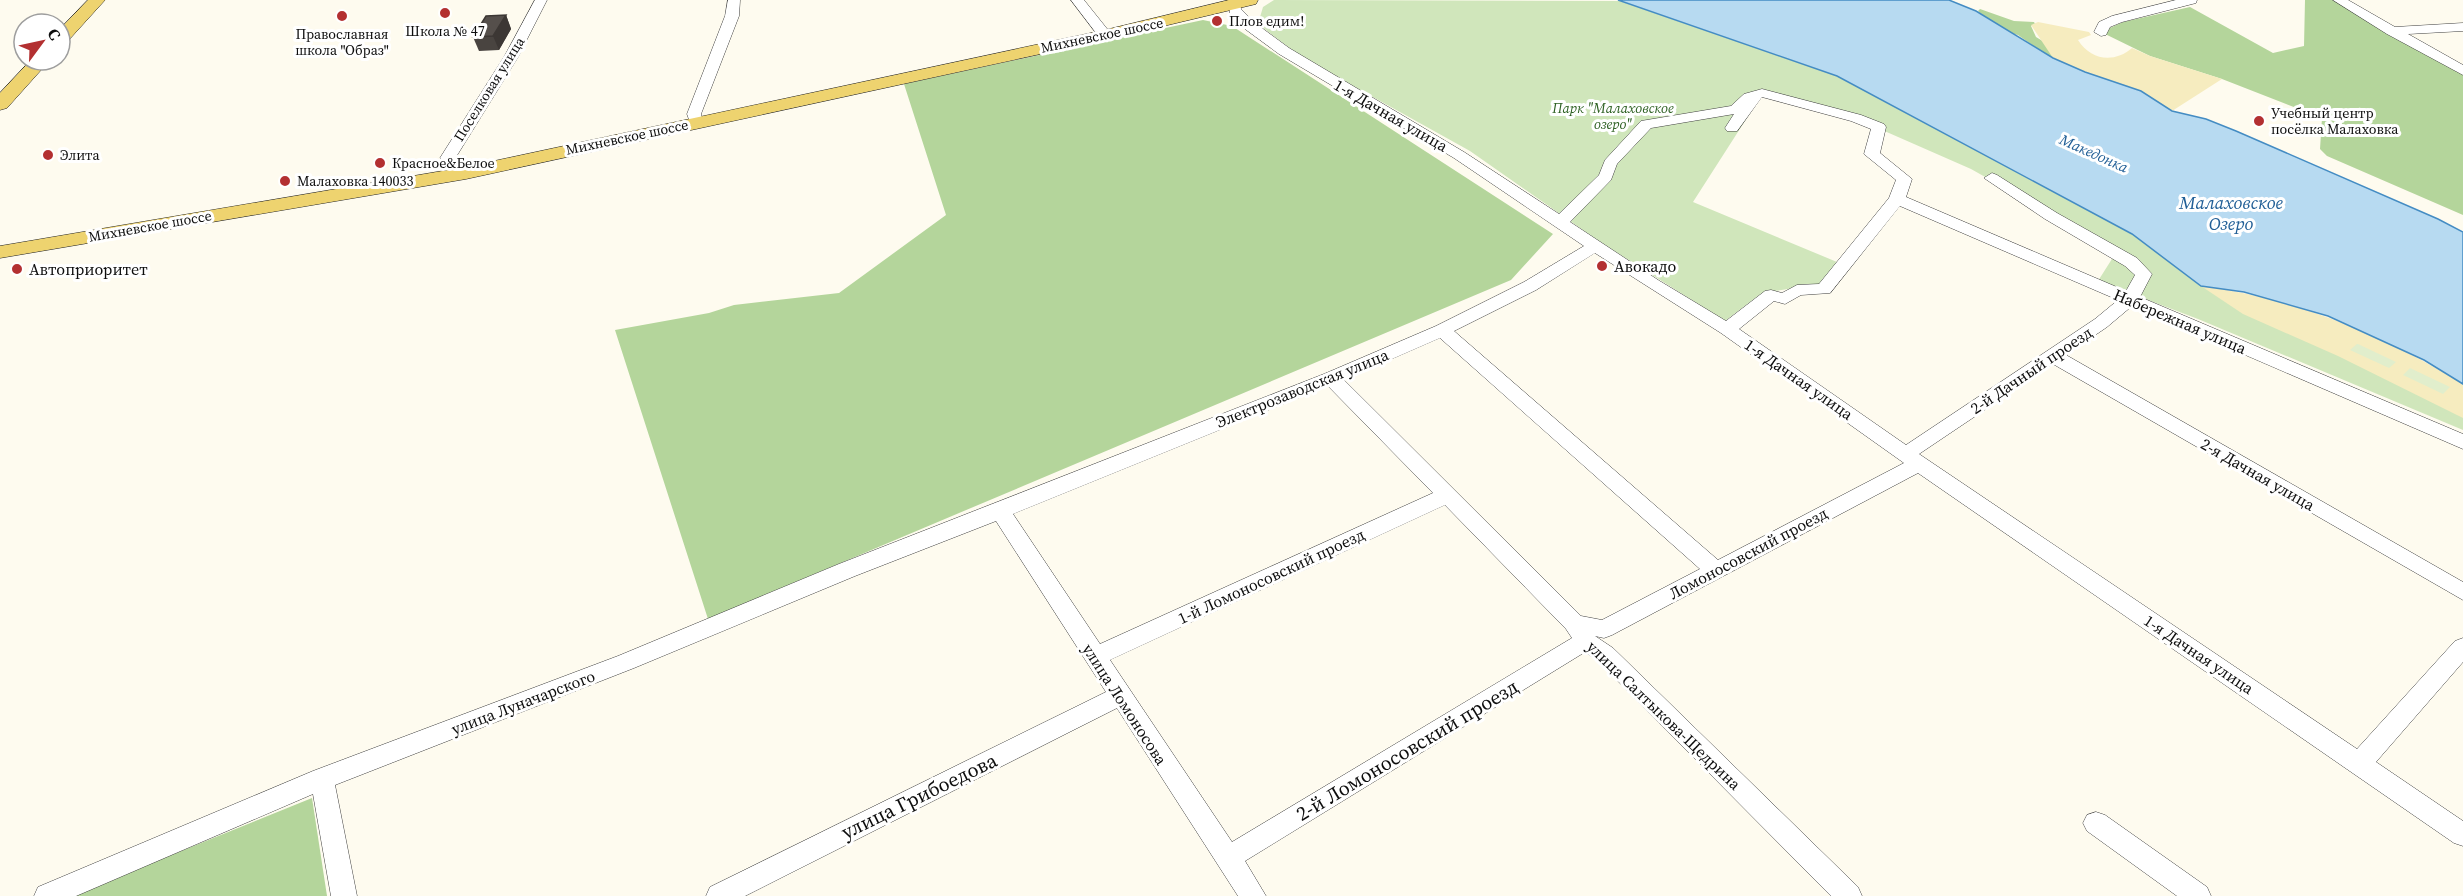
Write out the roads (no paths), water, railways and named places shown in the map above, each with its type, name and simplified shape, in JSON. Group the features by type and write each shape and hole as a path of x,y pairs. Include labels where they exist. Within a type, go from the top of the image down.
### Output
{"main road":[{"path":"72,26 97,0"},
{"name":"Михневское шоссе","path":"0,252 466,173 1105,35 1242,3"},
{"path":"0,104 29,72"}],"street":[{"name":"Поселковая улица","path":"466,173 448,158 511,57 541,0"},
{"path":"696,122 694,114 732,16 734,0"},
{"path":"1077,0 1105,35"},
{"path":"2101,32 2104,24 2117,19 2191,0"},
{"path":"2339,0 2463,71"},
{"name":"1-я Дачная улица","path":"1242,3 1235,10 1251,26 1302,63 1459,155 1661,290 1727,329 1912,459 2463,835"},
{"path":"2392,31 2463,27"},
{"path":"1559,223 1606,177 1610,163 1646,124 1735,110 1763,85"},
{"path":"1727,329 1771,296 1785,299 1797,290 1824,289 1897,199 1904,179 1872,154 1879,127 1856,118 1762,93 1755,95 1732,128"},
{"name":"2-й Дачный проезд","path":"1912,459 2052,355 2101,323 2129,300 2144,274 2132,262 2051,216 1992,178"},
{"name":"Набережная улица","path":"1897,199 2463,442"},
{"path":"1572,260 1574,232"},
{"name":"Электрозаводская улица","path":"1000,512 1331,378 1442,330 1530,286 1595,246"},
{"path":"1442,330 1715,570"},
{"name":"2-я Дачная улица","path":"2052,355 2463,592"},
{"name":"улица Салтыкова-Щедрина","path":"1331,378 1849,896"},
{"name":"Ломоносовский проезд","path":"1592,637 1912,459"},
{"name":"1-й Ломоносовский проезд","path":"1094,657 1448,495"},
{"name":"улица Ломоносова","path":"1000,512 1252,896"},
{"name":"улица Луначарского","path":"47,896 322,779 626,662 847,570 1000,512"},
{"name":"2-й Ломоносовский проезд","path":"1228,858 1592,637"},
{"path":"2360,764 2463,647"},
{"name":"улица Грибоедова","path":"719,896 1119,696"},
{"path":"322,779 344,896"},
{"path":"2096,823 2198,896"}],"water":[{"name":"Малаховское Озеро","path":"1618,0 1949,0 1976,11 2053,58 2085,72 2141,91 2172,111 2206,119 2236,131 2438,219 2463,232 2463,384 2424,360 2328,316 2244,292 2201,286 2132,234 1837,76"}],"place":[{"name":"Школа № 47","path":"445,13"},
{"name":"Православная школа \"Образ\"","path":"342,16"},
{"name":"Плов едим!","path":"1217,21"},
{"name":"Учебный центр посёлка Малаховка","path":"2259,121"},
{"name":"Элита","path":"48,155"},
{"name":"Красное&Белое","path":"380,163"},
{"name":"Малаховка 140033","path":"285,181"},
{"name":"Авокадо","path":"1602,266"},
{"name":"Автоприоритет","path":"17,269"}],"park label":[{"name":"Парк \"Малаховское озеро\"","path":"1613,116"}],"water label":[{"name":"Македонка","path":"2094,153"}]}
